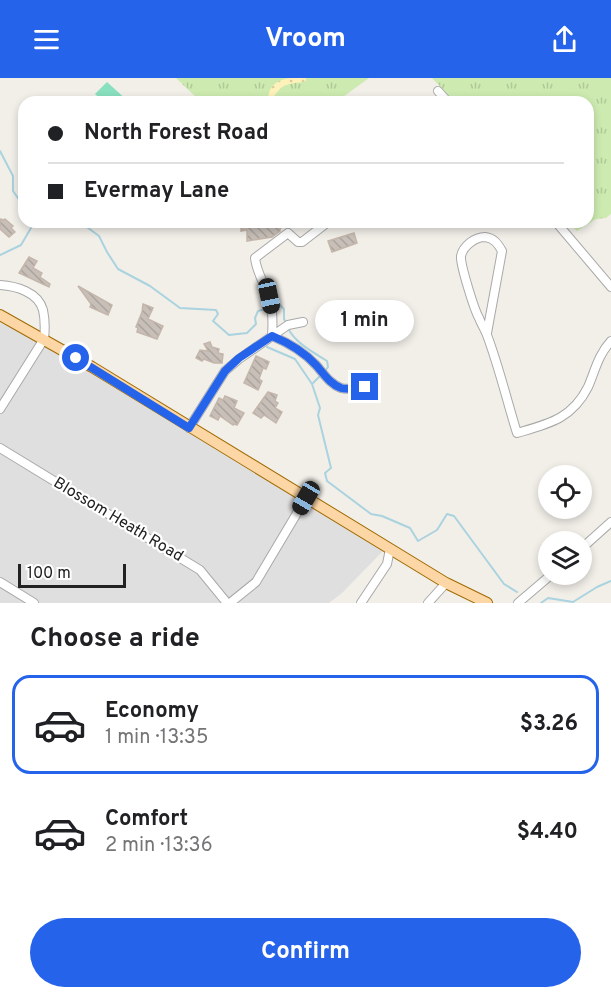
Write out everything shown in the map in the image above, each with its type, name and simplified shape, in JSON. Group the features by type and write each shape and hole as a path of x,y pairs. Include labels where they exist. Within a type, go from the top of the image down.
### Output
{"main road":[{"path":"0,315 44,339 446,584 487,603"}],"street":[{"path":"438,91 443,96"},
{"path":"272,336 273,314 255,258 288,233 298,242 302,242 320,228"},
{"path":"561,228 611,287"},
{"path":"487,333 502,251 489,237 479,237 464,250 461,257 462,266 478,316 487,333 517,433 556,421 573,408 588,387 602,353 611,341"},
{"path":"0,285 10,285 34,296 43,308 45,328 44,339 0,409"},
{"path":"189,428 225,371 239,358 288,325 303,322"},
{"path":"272,336 289,342 304,353 330,382 343,389 365,387"},
{"name":"Blossom Heath Road","path":"0,448 200,570 228,603"},
{"path":"228,603 256,582 306,498"},
{"path":"592,539 611,522"},
{"path":"362,603 387,564 390,549"},
{"path":"0,582 34,603"},
{"path":"428,603 446,584"},
{"path":"518,603 539,585"}],"shaded area":[{"path":"0,323 31,337 383,551 342,593 329,603 0,603"}],"green space":[{"path":"176,78 369,78 344,96 195,96"},
{"path":"432,78 611,78 611,214 606,218 594,220 594,96 449,96"},
{"path":"107,82 122,96 97,96 95,94"}],"sand":[{"path":"306,78 306,81 284,86 274,96 268,96 275,84 282,80"}],"building":[{"path":"0,219 5,219 13,226 11,228 15,232 9,237 0,229"},
{"path":"241,228 281,228 272,237 247,241 247,230 241,231"},
{"path":"354,233 357,243 332,252 328,241"},
{"path":"29,257 37,261 33,268 42,273 40,277 50,284 49,287 19,273"},
{"path":"78,286 112,305 108,315 90,307 91,304"},
{"path":"143,304 153,308 148,319 163,326 157,339 137,332 136,327"},
{"path":"210,342 212,347 219,349 218,353 223,354 222,363 204,359 202,361 196,358 200,350 208,351 204,344"},
{"path":"256,356 269,362 266,369 263,368 259,379 262,381 258,390 244,383"},
{"path":"268,392 277,395 275,401 278,403 275,408 282,412 276,423 264,415 261,418 253,413"},
{"path":"225,396 237,401 234,408 244,413 237,425 233,425 220,416 218,420 210,416 219,398 223,400"}],"waterway":[{"path":"0,151 13,176 13,191 18,198"},
{"path":"0,255 21,245 31,228"},
{"path":"88,228 99,236 118,269 150,286 180,308 216,310 218,314 213,321 229,335 247,333 256,324 255,318 258,311 268,308"},
{"path":"273,306 279,304 284,309 286,323"},
{"path":"288,328 300,343 327,361 328,367 325,371"},
{"path":"267,347 295,359 312,384"},
{"path":"321,375 312,384 320,408 318,415 331,468 325,473 327,481 371,514 382,516 410,528 418,541 437,530 447,514 454,516 504,584 517,592"},
{"path":"541,603 548,598 573,602 611,581"}],"route":[{"path":"76,358 189,428 225,371 239,358 272,336 289,342 304,353 330,382 343,389 365,387"}]}
